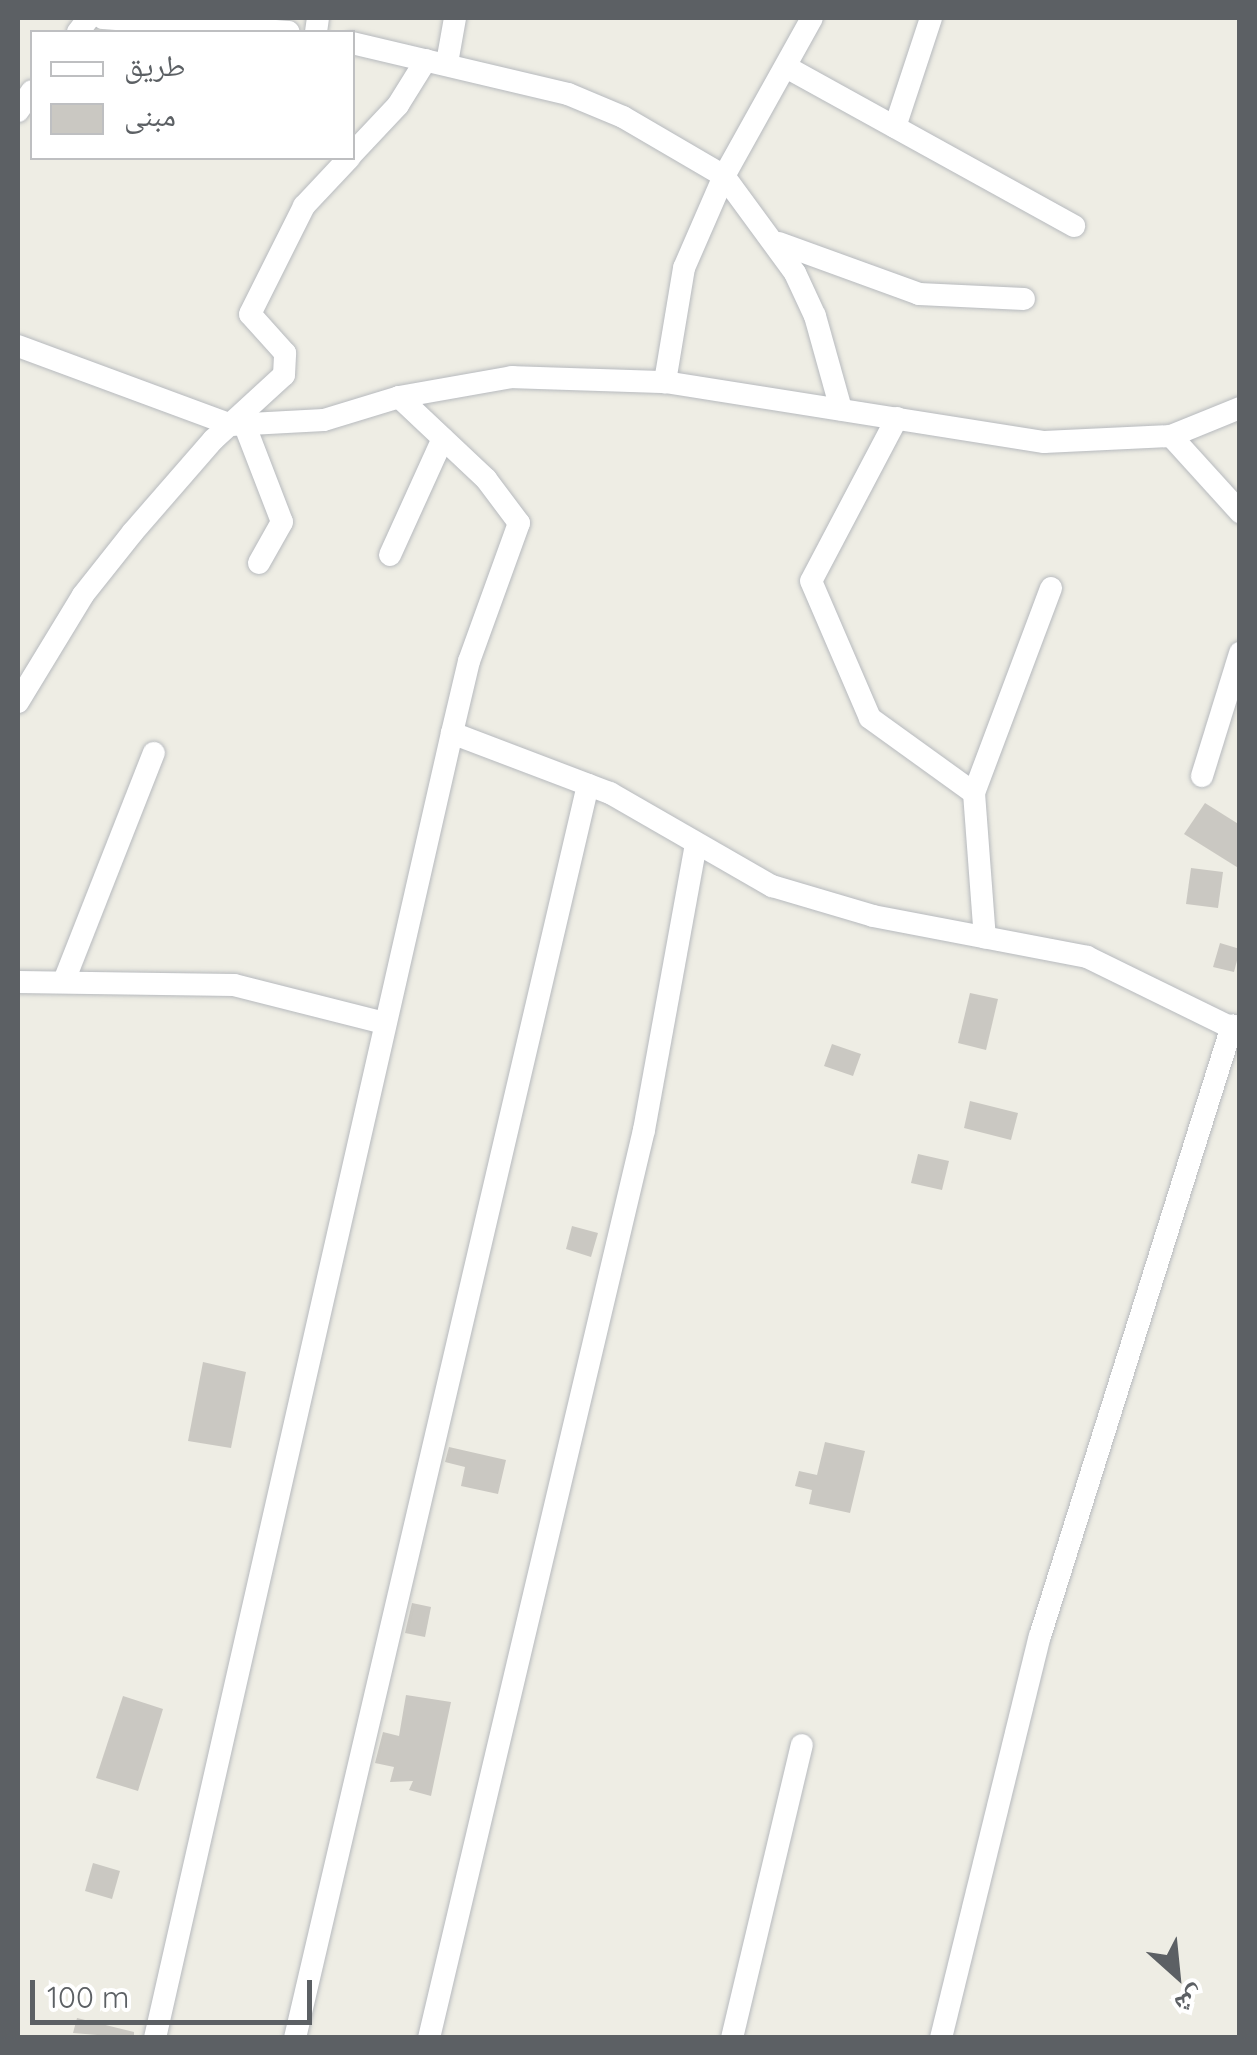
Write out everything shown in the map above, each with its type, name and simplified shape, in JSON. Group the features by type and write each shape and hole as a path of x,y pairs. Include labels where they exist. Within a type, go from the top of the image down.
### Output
{"street":[{"path":"103,18 262,30"},
{"path":"355,152 437,61 455,18"},
{"path":"664,382 684,268 724,176 788,68 812,18"},
{"path":"895,127 930,18"},
{"path":"355,44 568,94 623,117 724,176 779,244 815,316 841,409"},
{"path":"788,68 1074,226"},
{"path":"18,702 82,595 284,375 285,353 250,314 304,206 347,160"},
{"path":"779,244 918,294 1024,299"},
{"path":"18,346 238,425 324,420 398,398 512,377 664,382 1044,442 1171,436 1240,408"},
{"path":"155,2038 469,660 519,523 443,438 398,398"},
{"path":"897,418 811,581 870,718 974,793"},
{"path":"238,425 282,522 259,563"},
{"path":"1171,436 1240,512"},
{"path":"390,556 443,438"},
{"path":"985,938 974,793 1051,588"},
{"path":"1202,776 1240,653"},
{"path":"452,732 588,785 772,886 985,938 1088,958 1236,1029 1040,1636 941,2038"},
{"path":"64,981 154,753"},
{"path":"295,2038 588,785"},
{"path":"429,2038 644,1130 696,844"},
{"path":"18,982 234,985 384,1024"},
{"path":"732,2038 802,1745"}],"building":[{"path":"1205,803 1240,825 1240,869 1184,834"},
{"path":"1191,868 1223,872 1218,908 1186,904"},
{"path":"1220,943 1240,949 1234,972 1213,967"},
{"path":"970,993 998,999 986,1050 958,1043"},
{"path":"832,1044 861,1054 853,1076 824,1066"},
{"path":"970,1101 1018,1113 1011,1140 964,1128"},
{"path":"918,1154 949,1161 942,1190 911,1183"},
{"path":"572,1226 598,1233 591,1257 566,1249"},
{"path":"203,1362 246,1372 231,1448 188,1441"},
{"path":"825,1442 865,1451 850,1513 809,1504 812,1490 795,1486 799,1471 817,1475"},
{"path":"449,1447 506,1460 498,1494 461,1486 465,1467 445,1462"},
{"path":"412,1603 431,1607 425,1637 405,1633"},
{"path":"406,1695 451,1702 431,1796 409,1790 413,1781 390,1782 394,1767 375,1763 383,1732 399,1736"},
{"path":"123,1696 163,1709 138,1791 96,1778"},
{"path":"93,1863 120,1871 112,1899 85,1891"},
{"path":"77,2018 134,2032 134,2038 73,2033"}]}
